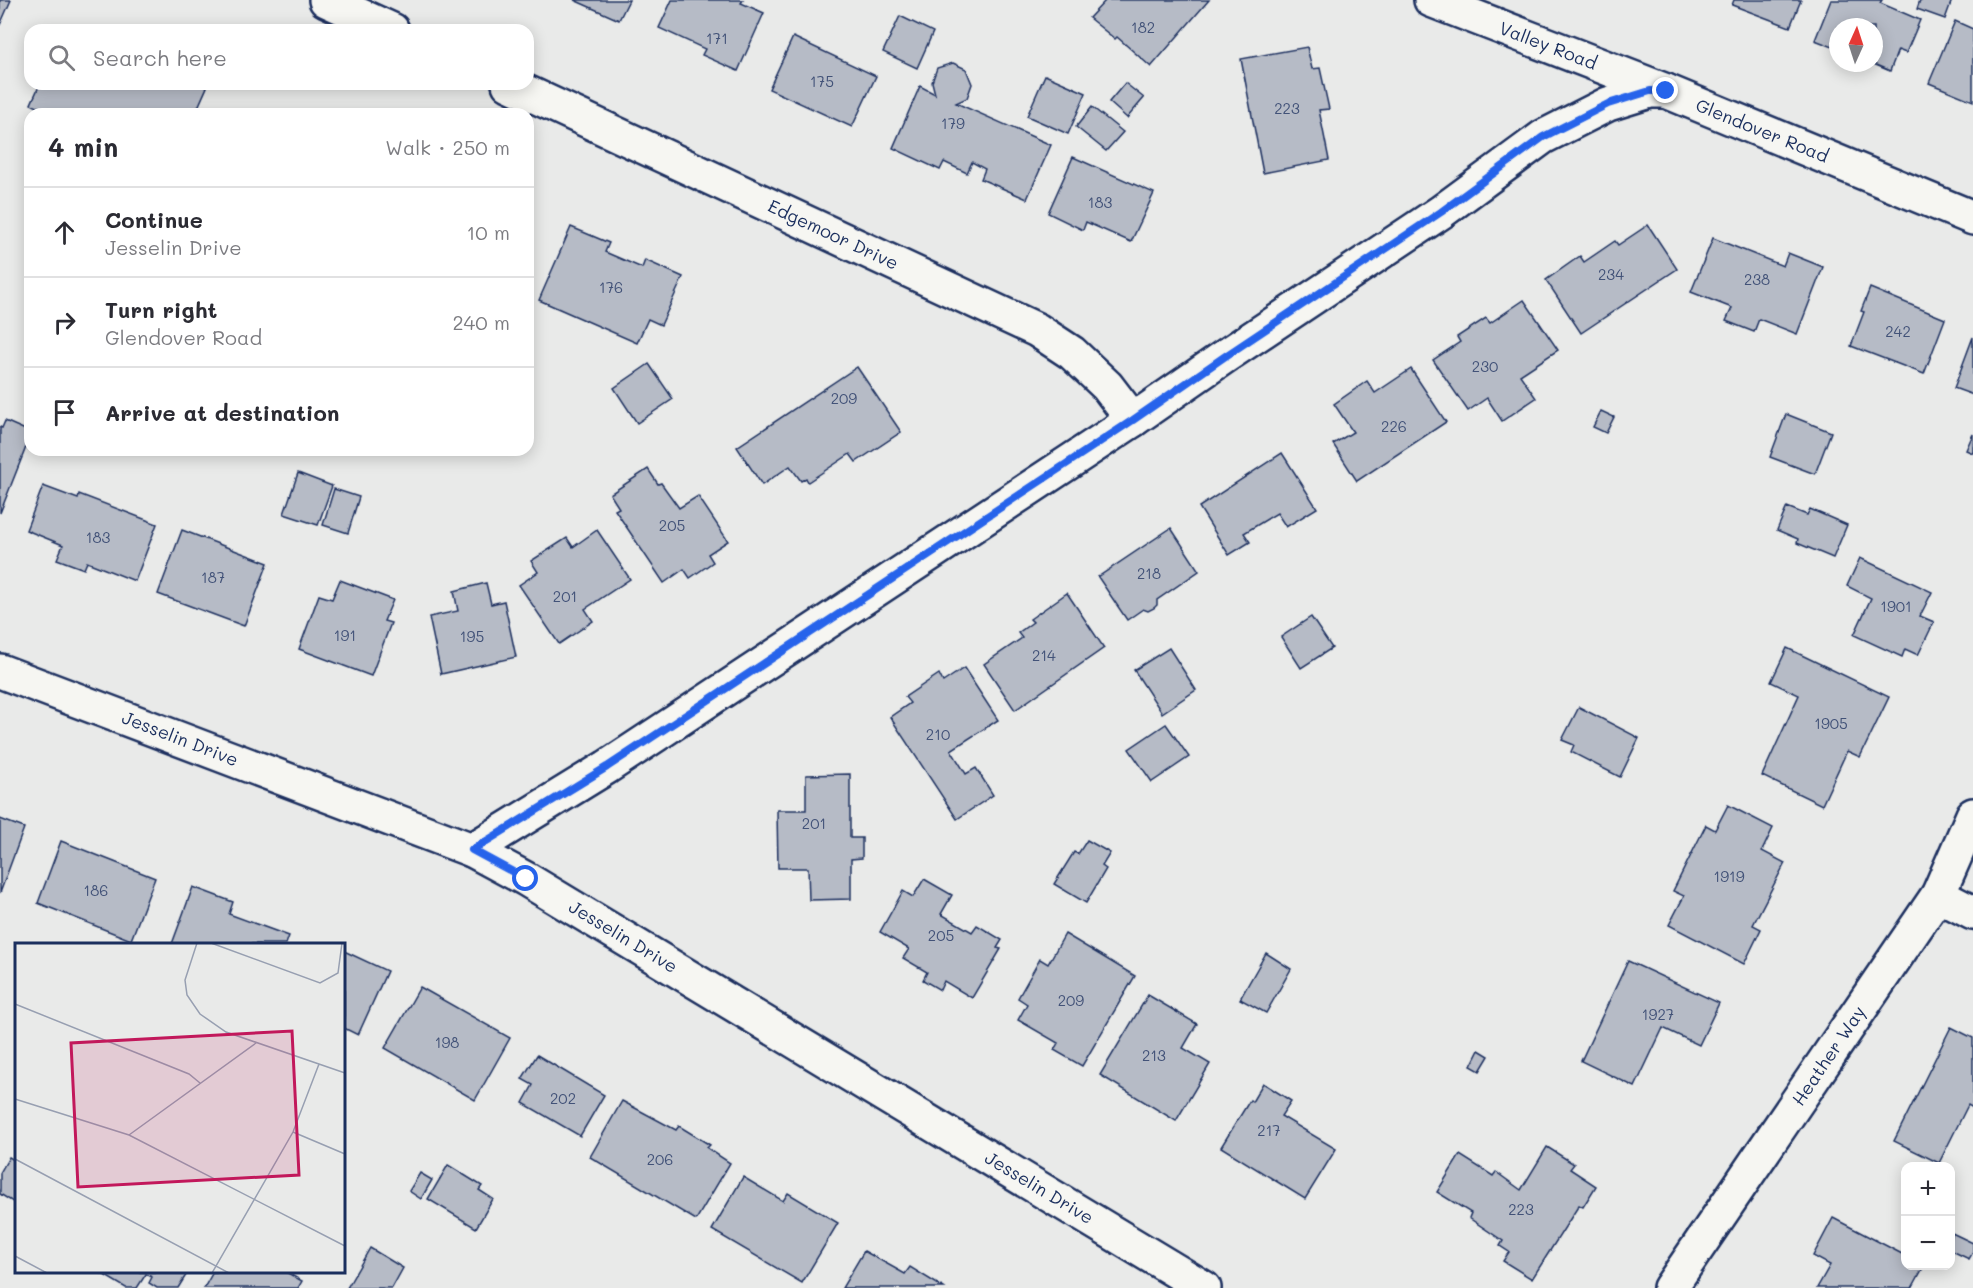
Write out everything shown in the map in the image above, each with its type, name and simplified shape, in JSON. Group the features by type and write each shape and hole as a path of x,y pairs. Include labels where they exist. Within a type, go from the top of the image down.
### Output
{"street":[{"path":"326,0 379,24"},
{"name":"Valley Road","path":"1431,0 1666,91"},
{"name":"Edgemoor Drive","path":"522,90 1037,330 1072,353 1107,386 1133,420"},
{"path":"472,850 607,767 1133,420 1441,212 1543,137 1608,104 1650,91 1666,91"},
{"name":"Glendover Road","path":"1666,91 1973,218"},
{"name":"Jesselin Drive","path":"0,671 472,850 526,879 1204,1288"},
{"name":"Heather Way","path":"1670,1288 1938,895 1973,815"},
{"path":"1938,895 1973,913"}],"building":[{"path":"0,0 11,0 0,25"},
{"path":"574,0 629,0 619,20"},
{"path":"672,0 743,0 741,3 764,13 738,71 702,55 705,49 659,28"},
{"path":"1103,0 1209,0 1151,67 1117,37 1115,39 1089,18 1105,1"},
{"path":"1734,0 1801,0 1790,27 1732,5"},
{"path":"1831,0 1882,0 1880,3 1920,20 1906,53 1898,50 1890,71 1883,68 1883,18 1829,18 1829,45 1815,40"},
{"path":"1920,0 1952,0 1945,19 1917,9"},
{"path":"900,16 933,32 917,68 883,52"},
{"path":"1955,21 1973,29 1973,101 1929,83"},
{"path":"793,37 876,76 852,127 769,89"},
{"path":"1307,47 1312,69 1320,68 1329,109 1319,110 1329,160 1263,173 1241,59"},
{"path":"953,63 966,69 972,84 967,98 956,103 1051,145 1027,199 981,179 985,169 972,162 967,173 944,162 940,170 893,148 920,86 935,94 932,82 937,68"},
{"path":"1045,75 1086,93 1068,134 1027,116"},
{"path":"1125,83 1144,98 1127,118 1109,102"},
{"path":"37,90 206,90 198,108 39,108 31,104"},
{"path":"1092,107 1123,132 1106,151 1076,127"},
{"path":"1073,157 1154,193 1131,242 1086,222 1083,230 1048,213"},
{"path":"1648,225 1677,269 1581,333 1546,280 1580,256 1584,262 1615,241 1618,245"},
{"path":"571,227 609,243 605,252 642,268 645,260 683,277 661,325 648,319 637,343 539,300"},
{"path":"1713,238 1783,266 1788,253 1823,267 1797,334 1759,319 1754,332 1726,321 1732,308 1691,292"},
{"path":"1870,288 1945,319 1924,374 1851,346"},
{"path":"1524,300 1558,350 1520,375 1536,398 1502,421 1487,398 1468,411 1433,360 1460,342 1457,337 1486,318 1490,323"},
{"path":"1973,337 1973,395 1954,388"},
{"path":"649,364 673,399 637,423 614,388"},
{"path":"857,367 901,432 856,462 850,454 808,482 806,478 801,481 790,466 762,485 737,447"},
{"path":"1411,369 1446,422 1357,481 1333,444 1353,432 1334,404 1367,381 1375,393"},
{"path":"1601,411 1614,417 1606,433 1593,427"},
{"path":"1786,414 1831,432 1815,474 1770,457"},
{"path":"5,421 24,429 24,452 0,513 0,427 2,428"},
{"path":"1973,434 1973,453 1966,450"},
{"path":"1282,453 1317,508 1286,527 1277,513 1244,533 1250,542 1229,555 1199,507"},
{"path":"648,469 679,508 698,496 728,541 708,554 713,562 690,578 684,569 664,583 615,510 619,508 610,494"},
{"path":"298,473 332,486 318,525 284,514"},
{"path":"43,486 78,499 79,494 157,524 135,581 87,562 84,569 57,559 63,545 26,530"},
{"path":"334,489 359,497 348,533 323,525"},
{"path":"1787,507 1807,515 1810,509 1847,525 1833,558 1797,543 1798,539 1777,530"},
{"path":"1171,528 1199,571 1157,600 1154,608 1148,611 1143,609 1127,620 1098,577"},
{"path":"182,530 268,563 244,626 158,594"},
{"path":"597,530 630,579 585,609 593,621 559,644 519,585 538,572 531,561 567,538 573,547"},
{"path":"1860,558 1932,592 1920,616 1934,622 1918,655 1905,649 1902,657 1854,635 1871,598 1847,586"},
{"path":"340,580 393,600 384,621 391,623 371,676 299,649 319,595 332,599"},
{"path":"486,583 491,604 504,601 516,657 441,674 429,617 458,611 454,591"},
{"path":"1067,593 1104,648 1015,710 984,664 1022,638 1018,633 1033,622 1030,619"},
{"path":"1311,617 1332,648 1301,668 1281,637"},
{"path":"1169,648 1196,690 1162,713 1134,670"},
{"path":"1787,648 1889,697 1860,757 1847,751 1822,805 1762,776 1799,695 1771,682"},
{"path":"964,668 998,720 951,750 966,774 976,768 993,795 957,819 890,717 910,703 905,697 939,674 943,682"},
{"path":"1579,707 1639,738 1620,777 1571,752 1574,745 1562,740"},
{"path":"1166,724 1189,757 1152,782 1129,749"},
{"path":"850,774 850,838 862,838 862,858 851,859 851,899 809,900 808,868 778,868 777,810 806,810 806,775"},
{"path":"1728,805 1773,828 1762,851 1785,863 1753,925 1761,929 1744,964 1669,925 1684,896 1673,891 1706,825 1715,830"},
{"path":"0,819 24,828 0,893"},
{"path":"1087,840 1110,853 1102,866 1106,869 1086,903 1054,884 1074,852 1078,854"},
{"path":"61,841 155,878 131,940 38,903"},
{"path":"924,879 952,895 941,914 972,932 977,925 1002,940 997,948 1001,949 972,998 944,981 940,990 923,980 927,972 903,958 909,949 880,932 903,891 913,897"},
{"path":"193,887 233,902 229,914 289,936 286,943 172,943"},
{"path":"1065,934 1135,976 1082,1066 1054,1050 1058,1043 1018,1020 1027,1004 1018,998 1040,959 1048,964"},
{"path":"345,951 387,971 358,1035 345,1028"},
{"path":"1266,953 1291,969 1266,1013 1240,999"},
{"path":"1628,961 1719,1003 1699,1045 1663,1028 1635,1087 1581,1061"},
{"path":"420,987 510,1038 475,1100 385,1048"},
{"path":"1148,995 1197,1024 1183,1048 1210,1064 1176,1121 1100,1075"},
{"path":"1951,1027 1973,1038 1973,1108 1968,1105 1940,1162 1894,1141"},
{"path":"1479,1050 1489,1056 1480,1071 1471,1066"},
{"path":"537,1055 604,1095 580,1136 523,1103 533,1085 522,1079"},
{"path":"1263,1083 1291,1101 1281,1116 1336,1149 1305,1199 1221,1147"},
{"path":"622,1101 676,1130 679,1126 710,1145 707,1148 730,1163 696,1220 590,1157"},
{"path":"1547,1147 1574,1164 1570,1169 1596,1186 1583,1207 1579,1205 1532,1279 1503,1261 1509,1252 1500,1246 1503,1241 1469,1218 1471,1213 1437,1192 1460,1155 1493,1176 1496,1172 1521,1190"},
{"path":"9,1157 15,1160 15,1203 0,1194 0,1173"},
{"path":"448,1165 482,1186 479,1190 493,1199 476,1228 428,1199"},
{"path":"420,1173 432,1180 421,1199 409,1191"},
{"path":"743,1177 783,1201 788,1193 838,1223 802,1283 712,1230"},
{"path":"1833,1218 1901,1253 1901,1270 1922,1270 1912,1288 1817,1288 1830,1265 1813,1256"},
{"path":"1955,1234 1973,1243 1973,1252 1969,1259 1955,1252"},
{"path":"370,1248 403,1268 392,1288 347,1288"},
{"path":"864,1251 905,1274 910,1267 944,1288 842,1288"},
{"path":"101,1273 187,1273 178,1288 157,1288 149,1283 152,1277 146,1274 137,1288 126,1288"},
{"path":"212,1273 288,1273 302,1281 298,1288 204,1288"}],"route":[{"path":"526,879 472,850 607,767 1133,420 1441,212 1543,137 1582,116 1634,94 1666,91"}]}
